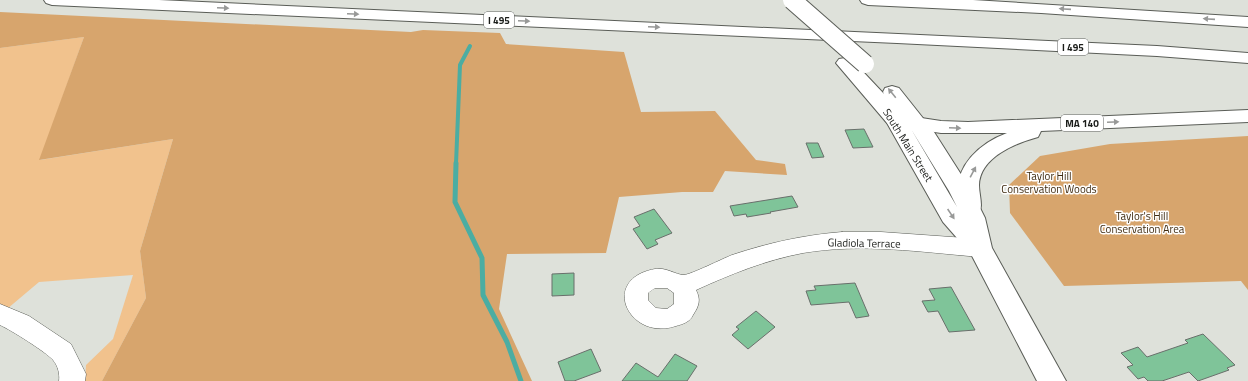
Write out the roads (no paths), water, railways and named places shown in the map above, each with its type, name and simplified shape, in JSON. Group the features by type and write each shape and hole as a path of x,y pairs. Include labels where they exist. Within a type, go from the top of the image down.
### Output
{"main road":[{"name":"I 495","path":"52,0 897,38 1157,51 1248,58"},
{"name":"South Main Street","path":"775,0 845,63 868,87 895,120 952,216 980,248 1052,381"},
{"name":"South Main Street","path":"792,0 865,64 889,89 927,137 974,218 980,248"},
{"path":"868,0 1041,8 1248,22"},
{"path":"1084,0 1248,8"},
{"path":"897,38 1121,56 1248,69"},
{"name":"MA 140","path":"895,120 916,124 968,128 1248,116"},
{"path":"970,210 969,180 980,158 1002,142 1020,135 1056,126 1082,123"}],"street":[{"name":"Gladiola Terrace","path":"682,286 755,256 799,245 824,241 871,241 980,248"},
{"path":"0,314 20,323 62,352 73,374 72,381"}],"waterway":[{"path":"456,164 460,65 470,46"},
{"path":"456,163 455,202 482,258 483,295 507,342 521,381"}],"park label":[{"name":"Taylor Hill Conservation Woods","path":"1049,182"},
{"name":"Taylor's Hill Conservation Area","path":"1142,222"}]}
